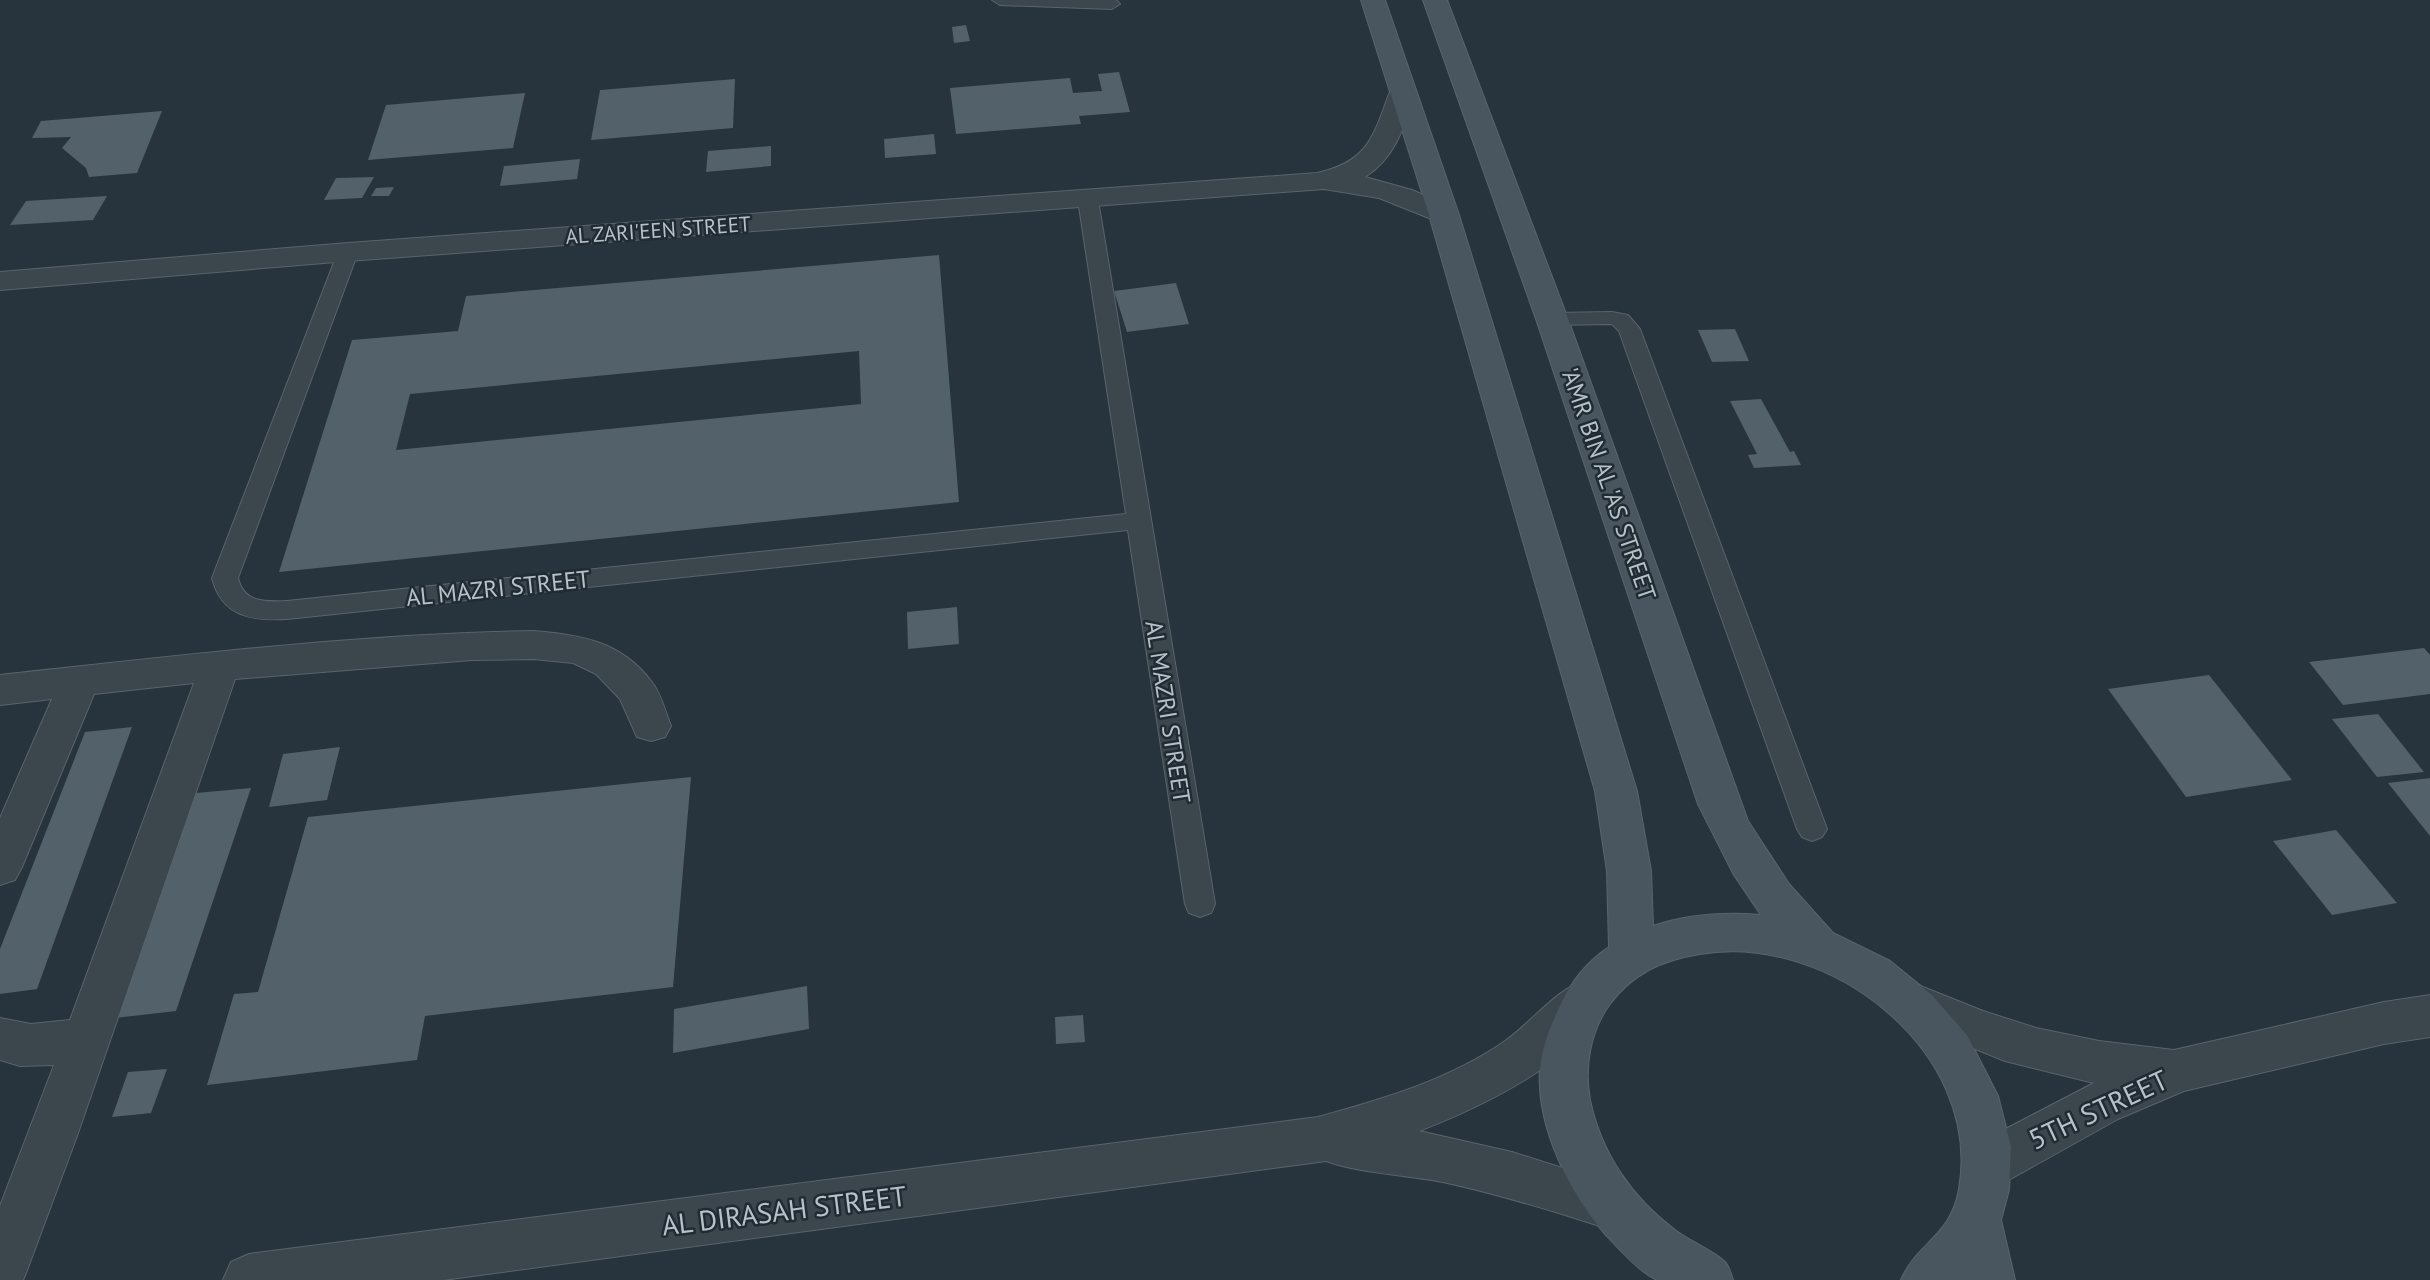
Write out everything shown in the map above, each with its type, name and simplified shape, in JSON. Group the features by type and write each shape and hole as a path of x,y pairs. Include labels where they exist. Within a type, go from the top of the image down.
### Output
{"main road":[{"path":"1373,0 1444,215 1616,791 1629,871 1632,956"},
{"name":"'AMR BIN AL 'AS STREET","path":"1435,0 1552,320 1734,840 1783,912 1817,947"},
{"path":"1707,1280 1640,1242 1590,1172 1574,1134 1565,1097 1565,1061 1572,1029 1587,999 1606,975 1632,956 1658,943 1687,934 1718,930 1750,931 1817,947 1876,978 1932,1026 1956,1059 1973,1093 1984,1129 1987,1165 1985,1194 1976,1221 1955,1255 1927,1280"},
{"path":"1976,1221 1989,1280"}],"street":[{"name":"AL ZARI'EEN STREET","path":"0,281 348,251 1317,182 1354,174 1371,161 1384,143 1402,94"},
{"name":"AL ZARI'EEN STREET","path":"1317,182 1378,187 1405,196 1444,215"},
{"path":"0,690 220,666 472,646 534,645 579,649 610,664 637,691 651,726"},
{"path":"0,1273 220,666"},
{"path":"0,867 80,681"},
{"name":"AL DIRASAH STREET","path":"249,1280 1318,1140 1379,1124 1439,1101 1496,1072 1545,1038 1587,999"},
{"name":"5TH STREET","path":"1903,999 2011,1044 2068,1059 2124,1067 2179,1070"},
{"path":"2179,1070 2384,1023 2430,1016"},
{"path":"0,1039 45,1045 86,1038"},
{"name":"5TH STREET","path":"1987,1165 2091,1108 2179,1070"},
{"name":"AL DIRASAH STREET","path":"1318,1140 1387,1147 1463,1161 1538,1181 1640,1242"}],"lane":[{"path":"1000,0 1112,4"},
{"name":"AL MAZRI STREET","path":"1088,200 1200,904"},
{"name":"AL MAZRI STREET","path":"348,251 225,578 226,588 232,598 254,610 287,610 1137,521"},
{"path":"1552,320 1612,318 1620,320 1629,330 1812,828"}],"building":[{"path":"966,25 970,41 954,43 952,27"},
{"path":"1119,72 1130,112 1079,116 1081,124 956,134 950,88 1070,78 1073,93 1102,91 1098,74"},
{"path":"735,79 733,128 591,140 600,90"},
{"path":"525,93 513,148 368,160 386,105"},
{"path":"162,111 137,173 89,177 86,168 62,148 71,137 32,138 41,121"},
{"path":"934,134 936,154 885,158 884,139"},
{"path":"771,146 771,166 706,172 708,151"},
{"path":"580,159 577,179 500,186 504,166"},
{"path":"374,177 362,198 324,200 336,178"},
{"path":"394,187 389,196 371,196 376,188"},
{"path":"107,196 93,220 10,225 26,201"},
{"path":"939,255 959,502 279,572 352,340 458,331 466,296","holes":["859,351 861,404 396,450 410,394"]},
{"path":"1176,283 1189,324 1127,332 1114,291"},
{"path":"1735,329 1749,361 1712,362 1698,330"},
{"path":"1761,399 1790,452 1794,451 1801,465 1754,468 1748,455 1757,454 1730,401"},
{"path":"957,607 959,644 908,649 907,612"},
{"path":"2424,648 2430,655 2430,694 2343,705 2309,662"},
{"path":"2209,675 2292,780 2186,797 2108,689"},
{"path":"2378,714 2424,772 2377,777 2332,719"},
{"path":"132,727 37,989 0,994 0,949 85,732"},
{"path":"340,747 327,800 269,807 283,754"},
{"path":"691,777 673,987 425,1016 417,1060 207,1085 234,994 258,992 308,817"},
{"path":"2430,778 2430,836 2388,783"},
{"path":"251,788 176,1011 115,1018 196,793"},
{"path":"2336,830 2397,903 2332,915 2273,841"},
{"path":"807,986 809,1029 673,1053 674,1009"},
{"path":"1083,1015 1085,1042 1056,1044 1055,1017"},
{"path":"167,1069 151,1113 112,1117 128,1072"}]}
